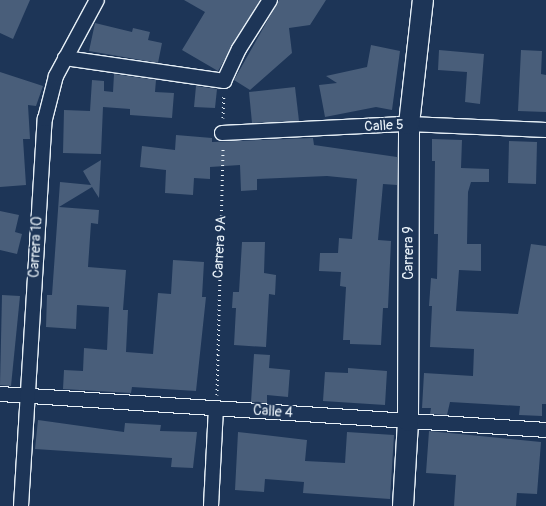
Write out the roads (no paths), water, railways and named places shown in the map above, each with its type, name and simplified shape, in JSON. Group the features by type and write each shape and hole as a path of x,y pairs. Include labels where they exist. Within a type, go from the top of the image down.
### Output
{"street":[{"name":"Carrera 10","path":"21,506 43,134 54,83 65,58 97,0"},
{"path":"65,58 224,81 240,49 270,0"},
{"name":"Carrera 9","path":"403,506 408,421 409,124 424,0"},
{"name":"Calle 5","path":"222,133 409,124 546,130"},
{"name":"Calle 4","path":"0,394 546,430"},
{"path":"211,506 216,408"}]}
